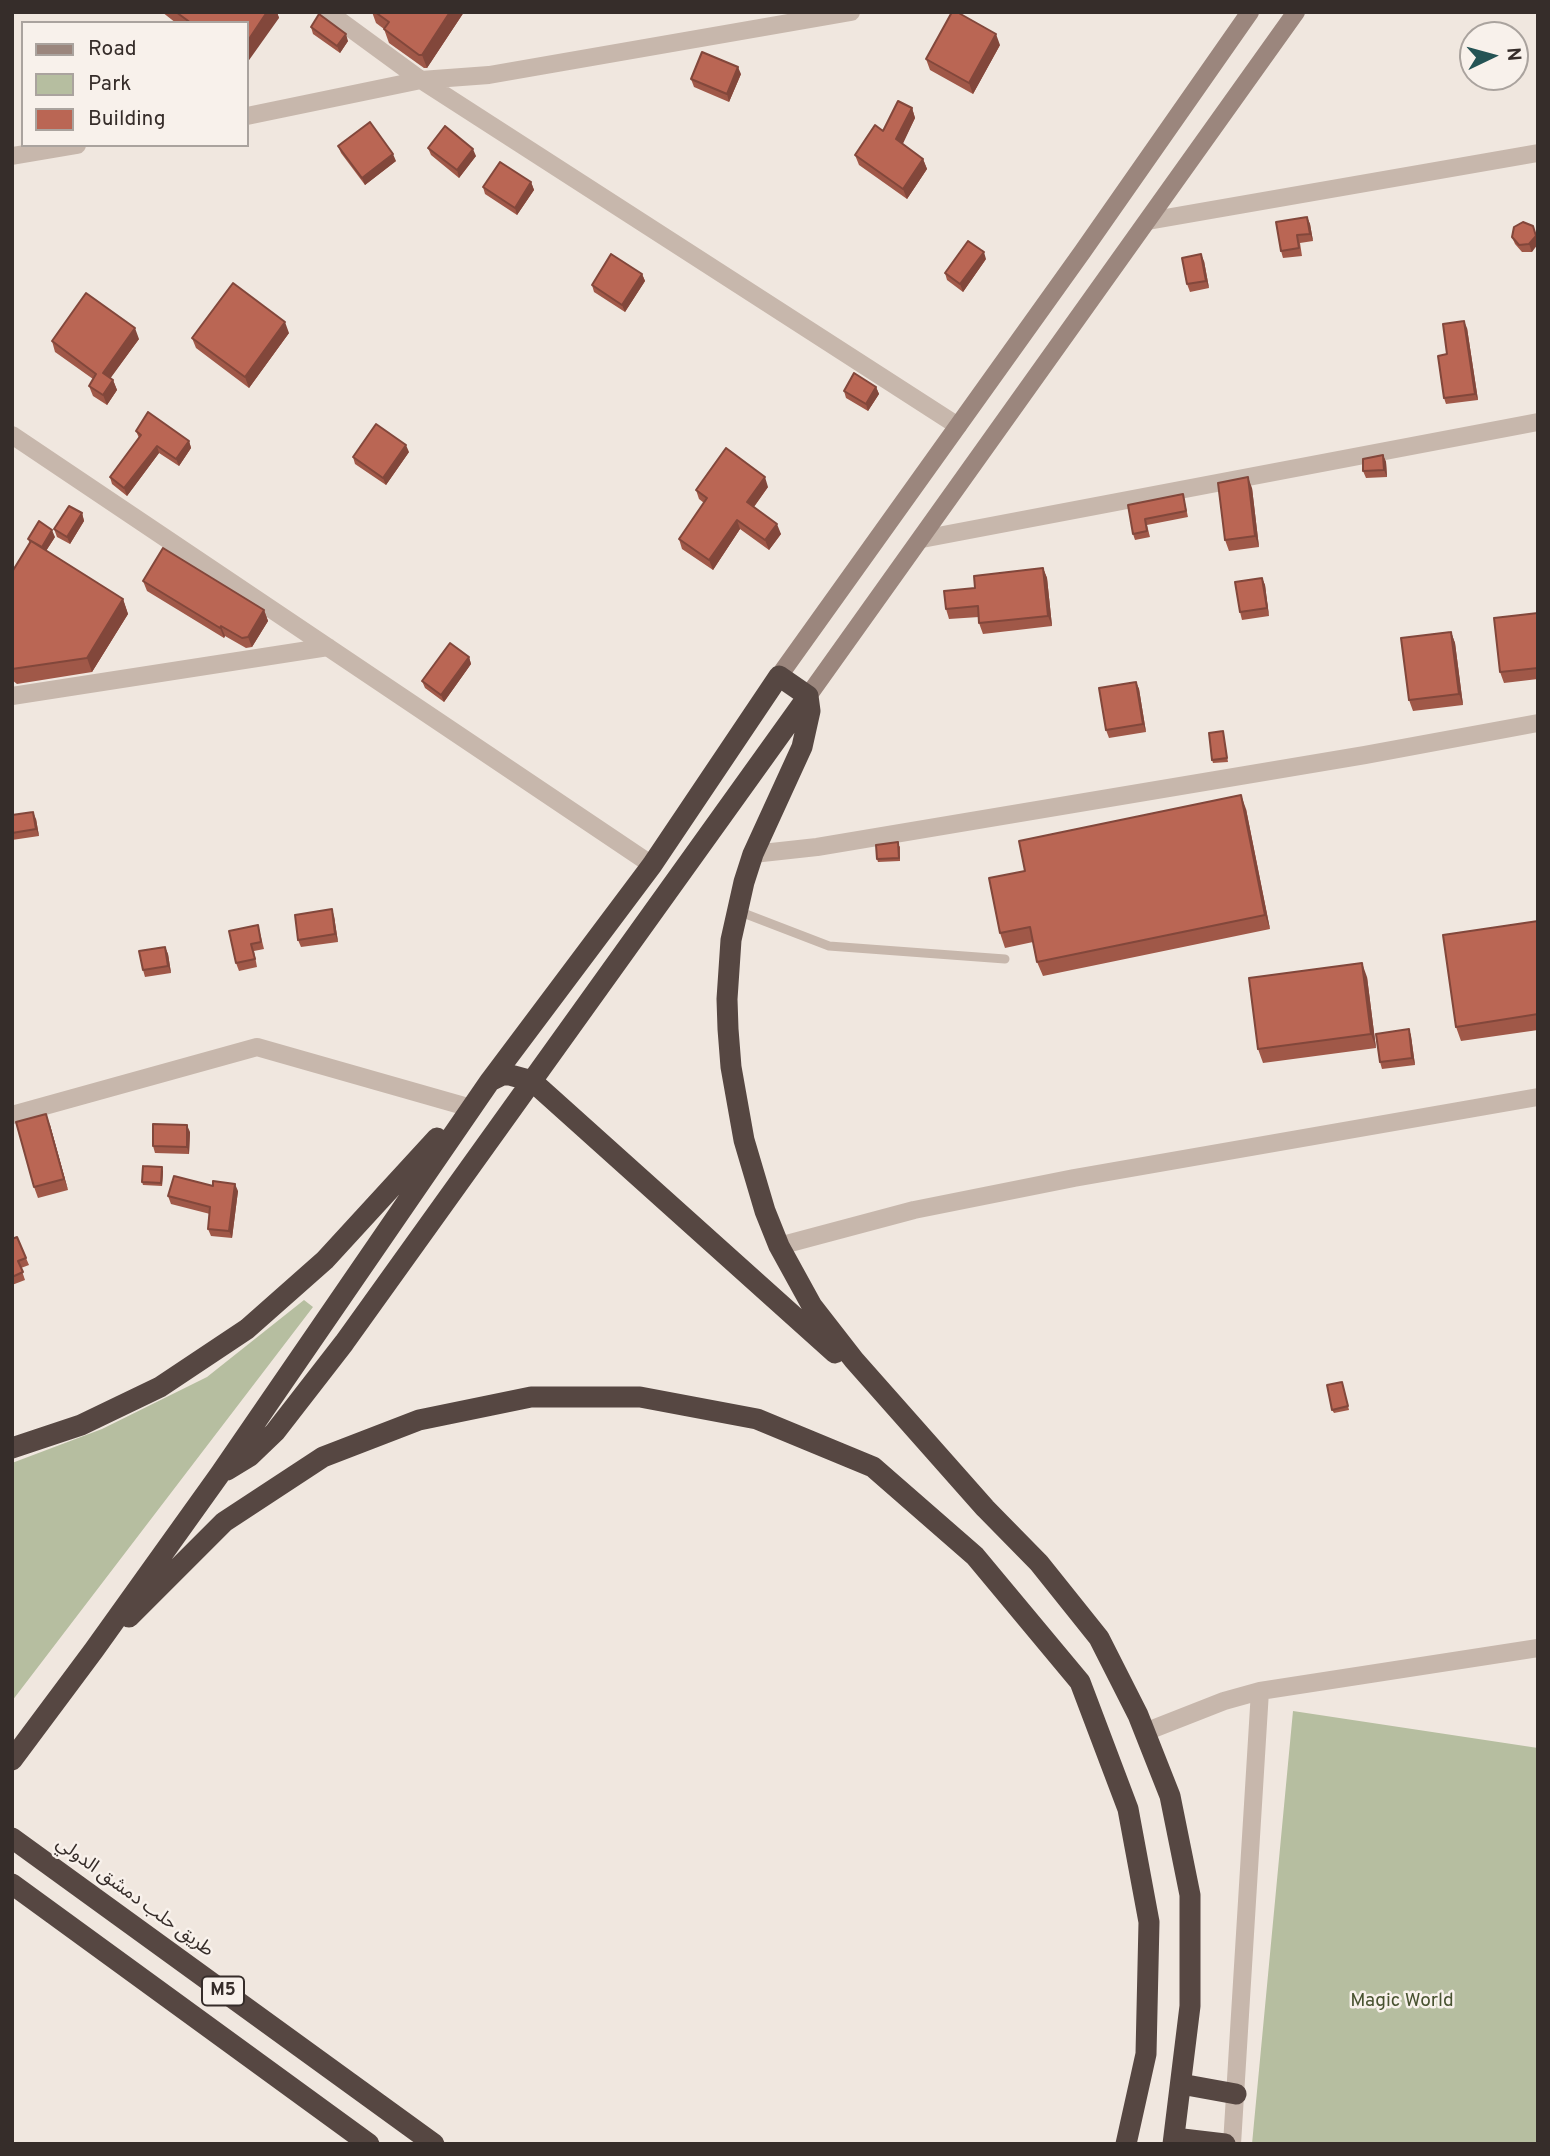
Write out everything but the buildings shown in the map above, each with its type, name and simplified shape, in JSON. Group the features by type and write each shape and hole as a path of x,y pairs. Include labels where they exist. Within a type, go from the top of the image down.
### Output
{"highway":[{"path":"12,1760 219,1474 466,1114 652,865 779,676 808,696 810,711 806,735 753,854 737,910 728,970 727,999 731,1067 744,1140 765,1211 779,1246 832,1334 985,1508 1039,1563 1098,1638 1145,1732 1170,1796 1189,1895 1190,2006 1174,2141 1226,2144"},
{"path":"219,1474 250,1456 275,1432 344,1343 808,696"},
{"path":"490,1081 502,1075 532,1080 892,1403"},
{"path":"12,1448 82,1424 160,1387 238,1336 300,1284 435,1140 466,1114"},
{"path":"94,1650 224,1522 323,1457 419,1420 531,1396 640,1397 757,1419 873,1467 975,1556 1080,1682 1128,1809 1149,1922 1146,2053 1126,2144"},
{"name":"طريق حلب دمشق الدولي","path":"12,1838 434,2144"},
{"name":"M5","path":"12,1884 369,2144"},
{"path":"1181,2084 1236,2094"}],"main road":[{"path":"779,676 1250,12"},
{"path":"808,696 1296,12"}],"street":[{"path":"328,12 421,80 958,426"},
{"path":"248,116 421,80 489,75 850,12"},
{"path":"12,156 65,147"},
{"path":"1148,221 1538,153"},
{"path":"922,539 1538,422"},
{"path":"12,435 652,865"},
{"path":"12,696 328,647"},
{"path":"753,854 817,847 1365,755 1538,723"},
{"path":"12,1115 257,1047 466,1114"},
{"path":"779,1246 914,1210 1060,1181 1538,1097"},
{"path":"1145,1732 1224,1701 1260,1691 1538,1648"},
{"path":"1232,2144 1260,1691"}],"lane":[{"path":"737,910 829,946 1005,958"}],"green space":[{"path":"304,1300 313,1307 12,1701 12,1463 102,1429 207,1377"},
{"name":"Magic World","path":"1293,1711 1538,1748 1538,2144 1252,2144"}]}
